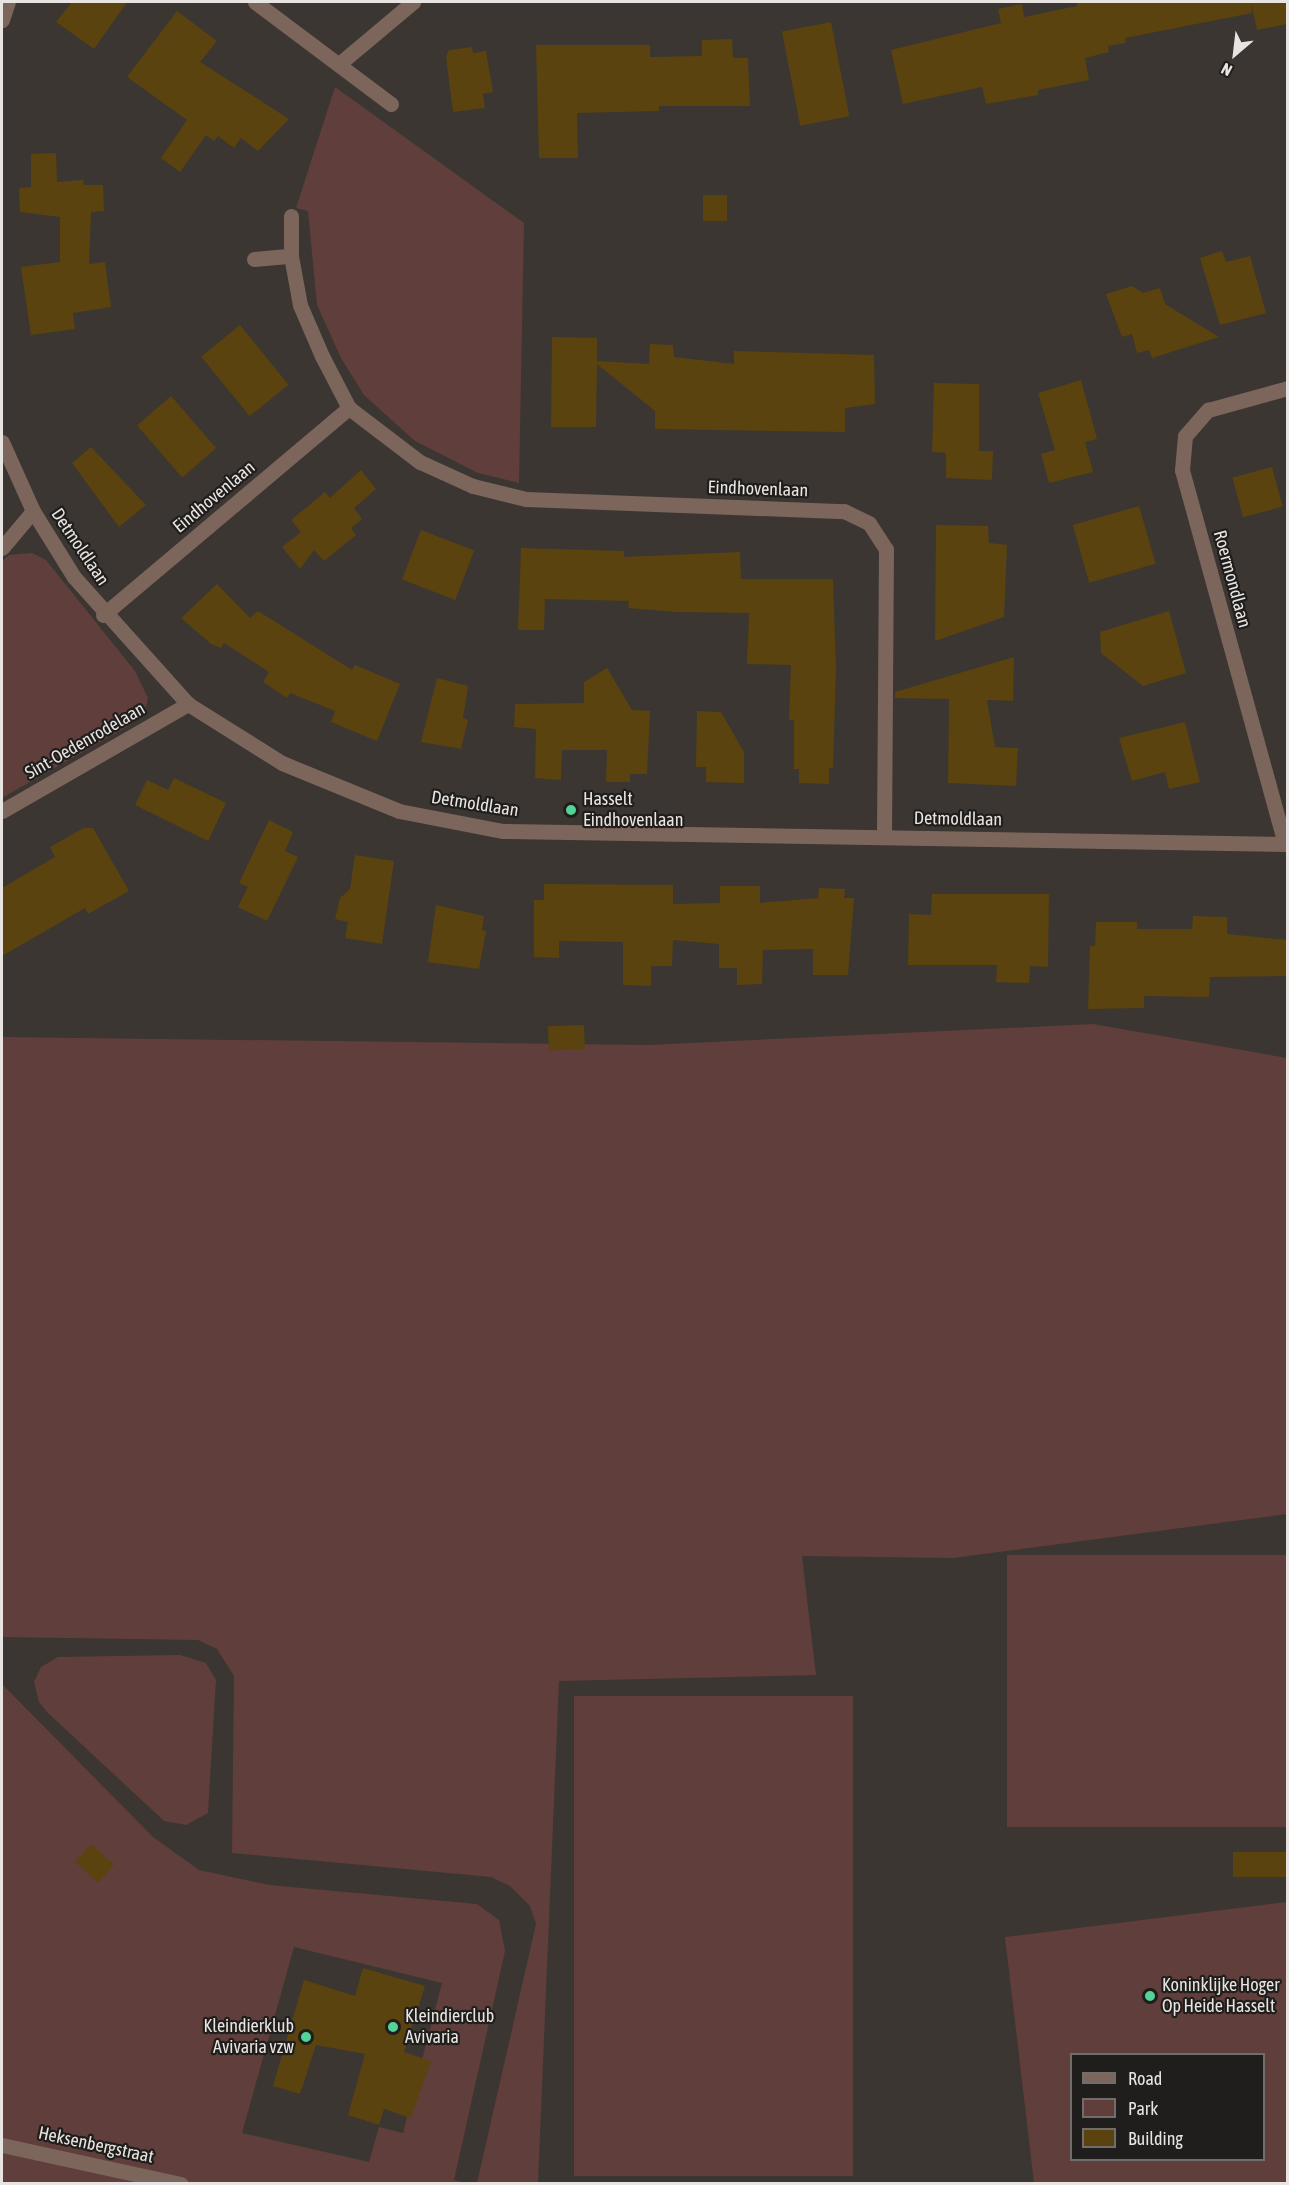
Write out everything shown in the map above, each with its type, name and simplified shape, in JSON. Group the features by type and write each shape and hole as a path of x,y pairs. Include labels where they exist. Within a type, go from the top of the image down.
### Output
{"street":[{"path":"2,20 8,2"},
{"path":"255,2 391,104"},
{"path":"339,64 413,2"},
{"name":"Eindhovenlaan","path":"291,216 291,256 300,305 349,408 420,462 473,486 526,500 844,511 869,523 886,549 884,837"},
{"path":"254,259 291,256"},
{"name":"Roermondlaan","path":"1286,844 1182,470 1185,436 1208,410 1287,388"},
{"name":"Eindhovenlaan","path":"103,615 349,408"},
{"name":"Detmoldlaan","path":"2,442 33,511 103,615 188,704 282,763 399,811 503,831 1286,844"},
{"path":"2,548 33,511"},
{"name":"Sint-Oedenrodelaan","path":"2,811 188,704"},
{"name":"Heksenbergstraat","path":"2,2145 181,2184"}],"green space":[{"path":"335,87 524,223 519,483 478,473 415,441 364,395 341,358 317,305 308,211 296,208"},
{"path":"32,553 46,560 135,671 148,698 146,708 130,725 2,798 2,561 9,555"},
{"path":"1093,1024 1287,1058 1287,1514 953,1558 802,1556 816,1675 559,1681 538,2183 477,2183 536,1924 530,1906 510,1886 491,1877 232,1853 234,1676 217,1649 198,1640 2,1637 2,1037 648,1045"},
{"path":"1007,1555 1287,1555 1287,1827 1007,1827"},
{"path":"180,1655 206,1663 216,1680 208,1813 186,1825 164,1821 48,1713 39,1702 34,1682 41,1667 58,1657"},
{"path":"2,1684 153,1837 199,1870 269,1885 477,1904 499,1920 505,1951 454,2180 465,2183 2,2183","holes":["294,1947 442,1983 403,2133 379,2127 369,2162 242,2133"]},
{"path":"574,1696 853,1696 853,2176 574,2176"},
{"name":"Koninklijke Hoger Op Heide Hasselt","path":"1287,1902 1287,2183 1034,2183 1005,1937"}],"building":[{"path":"72,2 127,2 94,49 56,22"},
{"path":"1076,2 1251,2 1252,13 1125,38 1126,43 1108,46 1109,52 1085,58 1089,80 1038,90 1038,95 986,104 982,87 903,104 891,50 1001,23 998,9 1022,4 1024,17 1077,6"},
{"path":"1251,2 1287,2 1287,24 1257,30"},
{"path":"177,11 217,41 200,62 289,119 258,151 241,138 234,148 218,136 214,141 206,135 180,172 161,158 187,120 127,77"},
{"path":"831,22 849,116 800,126 782,32"},
{"path":"732,39 733,58 748,58 750,106 659,106 659,111 577,113 578,158 539,158 536,45 650,45 650,57 702,56 702,40"},
{"path":"472,47 473,53 486,51 493,92 483,94 485,108 453,112 446,57 449,50"},
{"path":"56,153 57,182 83,180 84,185 103,185 104,211 91,212 89,264 105,262 111,307 73,313 75,329 31,335 21,267 60,262 60,217 20,212 19,188 31,187 31,154"},
{"path":"703,195 727,195 727,221 703,221"},
{"path":"1222,251 1226,262 1250,256 1266,313 1220,325 1200,258"},
{"path":"1132,286 1143,293 1160,288 1165,304 1219,337 1152,358 1149,350 1137,353 1132,334 1122,337 1106,294"},
{"path":"240,325 288,385 250,416 201,356"},
{"path":"552,337 597,338 597,361 649,364 650,344 673,345 674,357 734,364 734,351 874,355 875,404 845,408 845,432 655,429 655,411 597,364 596,427 551,427"},
{"path":"1081,380 1097,439 1085,442 1093,472 1049,483 1041,454 1055,450 1038,393"},
{"path":"934,383 979,384 979,451 993,451 992,480 946,478 946,453 932,452"},
{"path":"171,396 216,448 182,478 137,426"},
{"path":"91,447 146,505 119,527 72,463"},
{"path":"1272,467 1283,507 1243,517 1232,478"},
{"path":"361,470 376,489 354,508 362,519 351,528 356,535 324,561 314,550 300,569 282,547 301,532 291,520 325,492 330,498"},
{"path":"1139,506 1156,564 1089,583 1073,525"},
{"path":"936,525 988,526 989,543 1007,545 1004,617 935,641"},
{"path":"421,530 474,550 455,600 402,579"},
{"path":"521,548 624,551 624,557 740,552 741,579 833,579 836,670 833,768 829,768 829,784 799,783 799,769 794,769 794,720 789,720 791,665 747,664 749,613 676,612 628,608 629,601 545,599 544,630 518,630"},
{"path":"217,584 250,618 258,611 352,670 355,665 400,684 377,741 331,722 335,711 290,693 287,698 263,682 269,672 224,643 221,648 211,644 181,618"},
{"path":"1169,611 1186,673 1143,686 1101,653 1100,632"},
{"path":"1014,657 1013,701 987,700 995,747 1018,748 1016,786 948,783 949,699 895,698 895,692"},
{"path":"607,668 632,710 650,711 647,774 630,774 630,782 606,782 607,750 562,750 561,780 535,778 536,729 514,727 515,704 584,703 584,682"},
{"path":"437,678 468,686 463,718 468,720 461,749 421,742"},
{"path":"697,711 721,712 744,752 744,783 706,782 706,767 696,767"},
{"path":"1185,722 1200,782 1169,789 1165,772 1132,781 1119,738"},
{"path":"174,778 226,803 208,841 135,805 147,780 168,790"},
{"path":"269,820 293,832 285,851 298,857 267,921 238,907 248,887 239,883"},
{"path":"84,828 93,828 129,891 88,914 85,908 2,956 2,888 55,857 50,847"},
{"path":"355,855 394,861 382,944 345,938 348,922 335,919 340,898 350,889"},
{"path":"544,884 673,885 673,904 720,903 720,886 760,886 760,903 818,898 819,888 845,889 844,898 854,898 848,975 813,975 813,949 763,950 762,984 737,985 737,968 719,968 719,944 673,940 672,966 651,966 651,986 623,985 623,942 559,941 559,958 534,957 534,900 544,900"},
{"path":"932,894 1049,894 1048,967 1030,966 1029,983 996,982 997,965 908,965 909,914 931,915"},
{"path":"436,905 484,916 482,930 486,931 479,969 428,962"},
{"path":"1193,916 1227,917 1227,934 1287,940 1287,976 1210,977 1209,997 1144,996 1144,1008 1088,1009 1090,946 1095,946 1096,922 1137,922 1137,929 1192,929"},
{"path":"584,1025 585,1049 549,1050 548,1026"},
{"path":"91,1844 114,1865 98,1883 75,1862"},
{"path":"1233,1852 1287,1852 1287,1877 1233,1877"},
{"path":"363,1968 425,1986 404,2052 431,2061 411,2118 384,2109 379,2125 348,2115 365,2054 316,2045 300,2094 273,2086 304,1980 355,1996"}],"place":[{"name":"Hasselt Eindhovenlaan","path":"571,810"},
{"name":"Koninklijke Hoger Op Heide Hasselt","path":"1150,1996"},
{"name":"Kleindierclub Avivaria","path":"393,2027"},
{"name":"Kleindierklub Avivaria vzw","path":"306,2037"}]}
